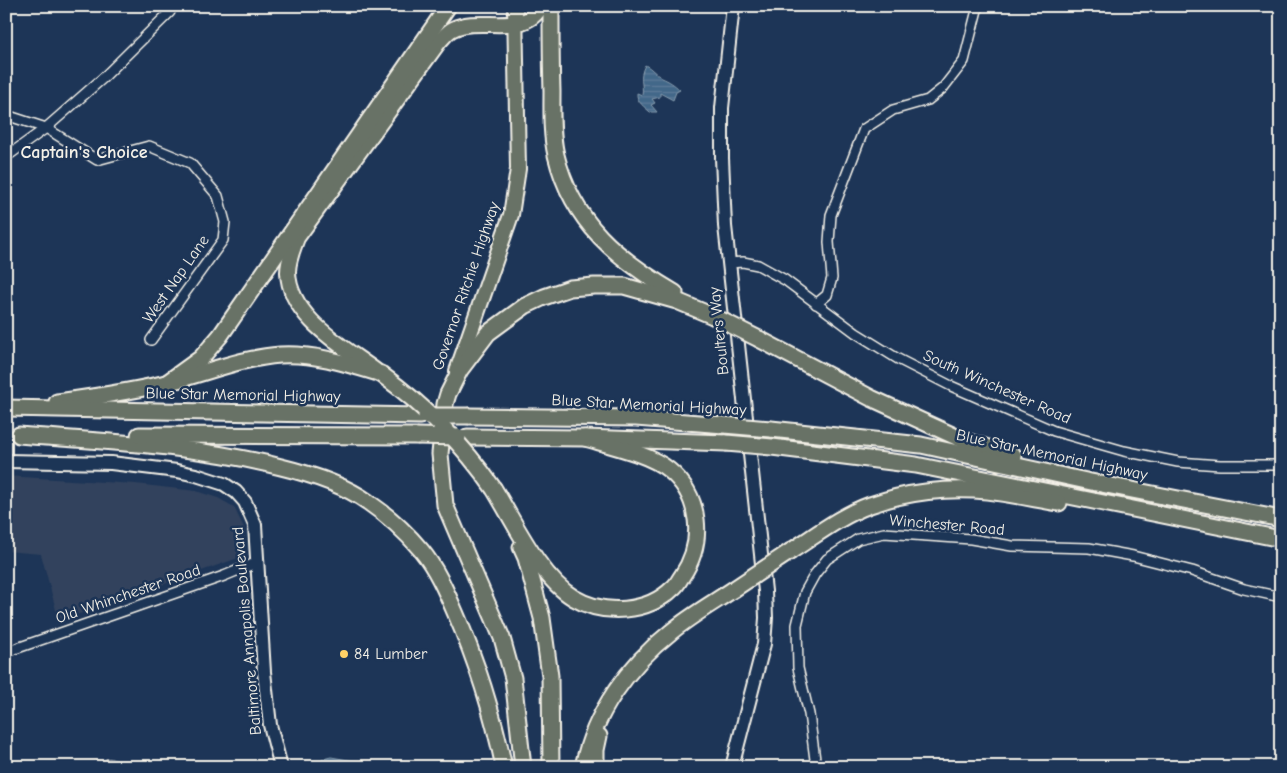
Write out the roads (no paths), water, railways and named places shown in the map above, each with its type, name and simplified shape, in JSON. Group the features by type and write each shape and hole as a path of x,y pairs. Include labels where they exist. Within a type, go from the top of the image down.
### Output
{"highway":[{"path":"165,384 201,358 220,336 448,6"},
{"path":"551,6 552,125 556,156 567,187 589,224 604,242 624,260 646,276 713,316"},
{"path":"448,394 460,370 488,333 525,306 544,296 570,288 624,286 678,301 713,316 871,398 963,440 1091,482"},
{"path":"6,408 165,384 245,361 280,355 315,356 348,364 380,374 412,398 460,444 494,489 538,562 554,582 575,598 601,608 624,610 652,603 673,588 686,569 695,548 698,528 694,506 685,486 669,469 647,458 585,438"},
{"name":"Governor Ritchie Highway","path":"448,394 445,404 440,454 446,504 502,638 513,678 523,767"},
{"name":"Blue Star Memorial Highway","path":"6,408 636,418 770,429 922,445 1091,482 1281,519"},
{"path":"13,435 181,448 251,459 306,473 334,484 367,501 392,521 421,550 443,584 476,664 498,736 504,767"},
{"name":"Blue Star Memorial Highway","path":"13,435 417,436 585,438 726,443 916,465 1276,538"},
{"path":"494,489 526,558 542,618 550,676 551,767"},
{"path":"583,767 587,747 597,722 618,688 645,654 672,631 734,589 836,522 869,505 905,495 946,490 986,491 1276,538"},
{"path":"596,767 596,750 601,728 618,688"}],"main road":[{"name":"Governor Ritchie Highway","path":"448,394 511,215 518,169 515,6"},
{"path":"380,374 316,325 299,307 291,290 288,272 290,257 297,238 438,42 452,29 470,23 515,23 531,19 536,15 541,6"}],"street":[{"path":"6,157 46,128 103,78 170,12 170,6"},
{"name":"Boulters Way","path":"732,767 764,644 766,618 765,591 725,226 722,108 733,6"},
{"path":"816,304 827,294 832,278 829,242 831,215 864,129 893,110 928,100 943,88 964,61 978,6"},
{"name":"West Nap Lane","path":"6,115 46,128 97,160 149,146 190,163 218,196 226,222 222,240 151,340"},
{"name":"South Winchester Road","path":"729,263 743,262 758,265 785,280 856,333 898,360 950,386 1054,432 1124,451 1178,462 1220,465 1281,465"},
{"name":"Baltimore Annapolis Boulevard","path":"6,461 111,463 177,471 224,484 236,492 245,502 255,525 264,672 270,725 281,767"},
{"name":"Winchester Road","path":"816,767 810,714 798,668 797,625 805,592 815,574 827,559 858,539 884,533 971,539 1012,546 1089,548 1150,560 1192,571 1244,589 1281,597"},
{"name":"Old Whinchester Road","path":"6,652 224,576 258,562"},
{"path":"104,767 109,764 119,767"}],"place":[{"name":"84 Lumber","path":"344,654"}],"district":[{"name":"Captain's Choice","path":"84,152"}]}
